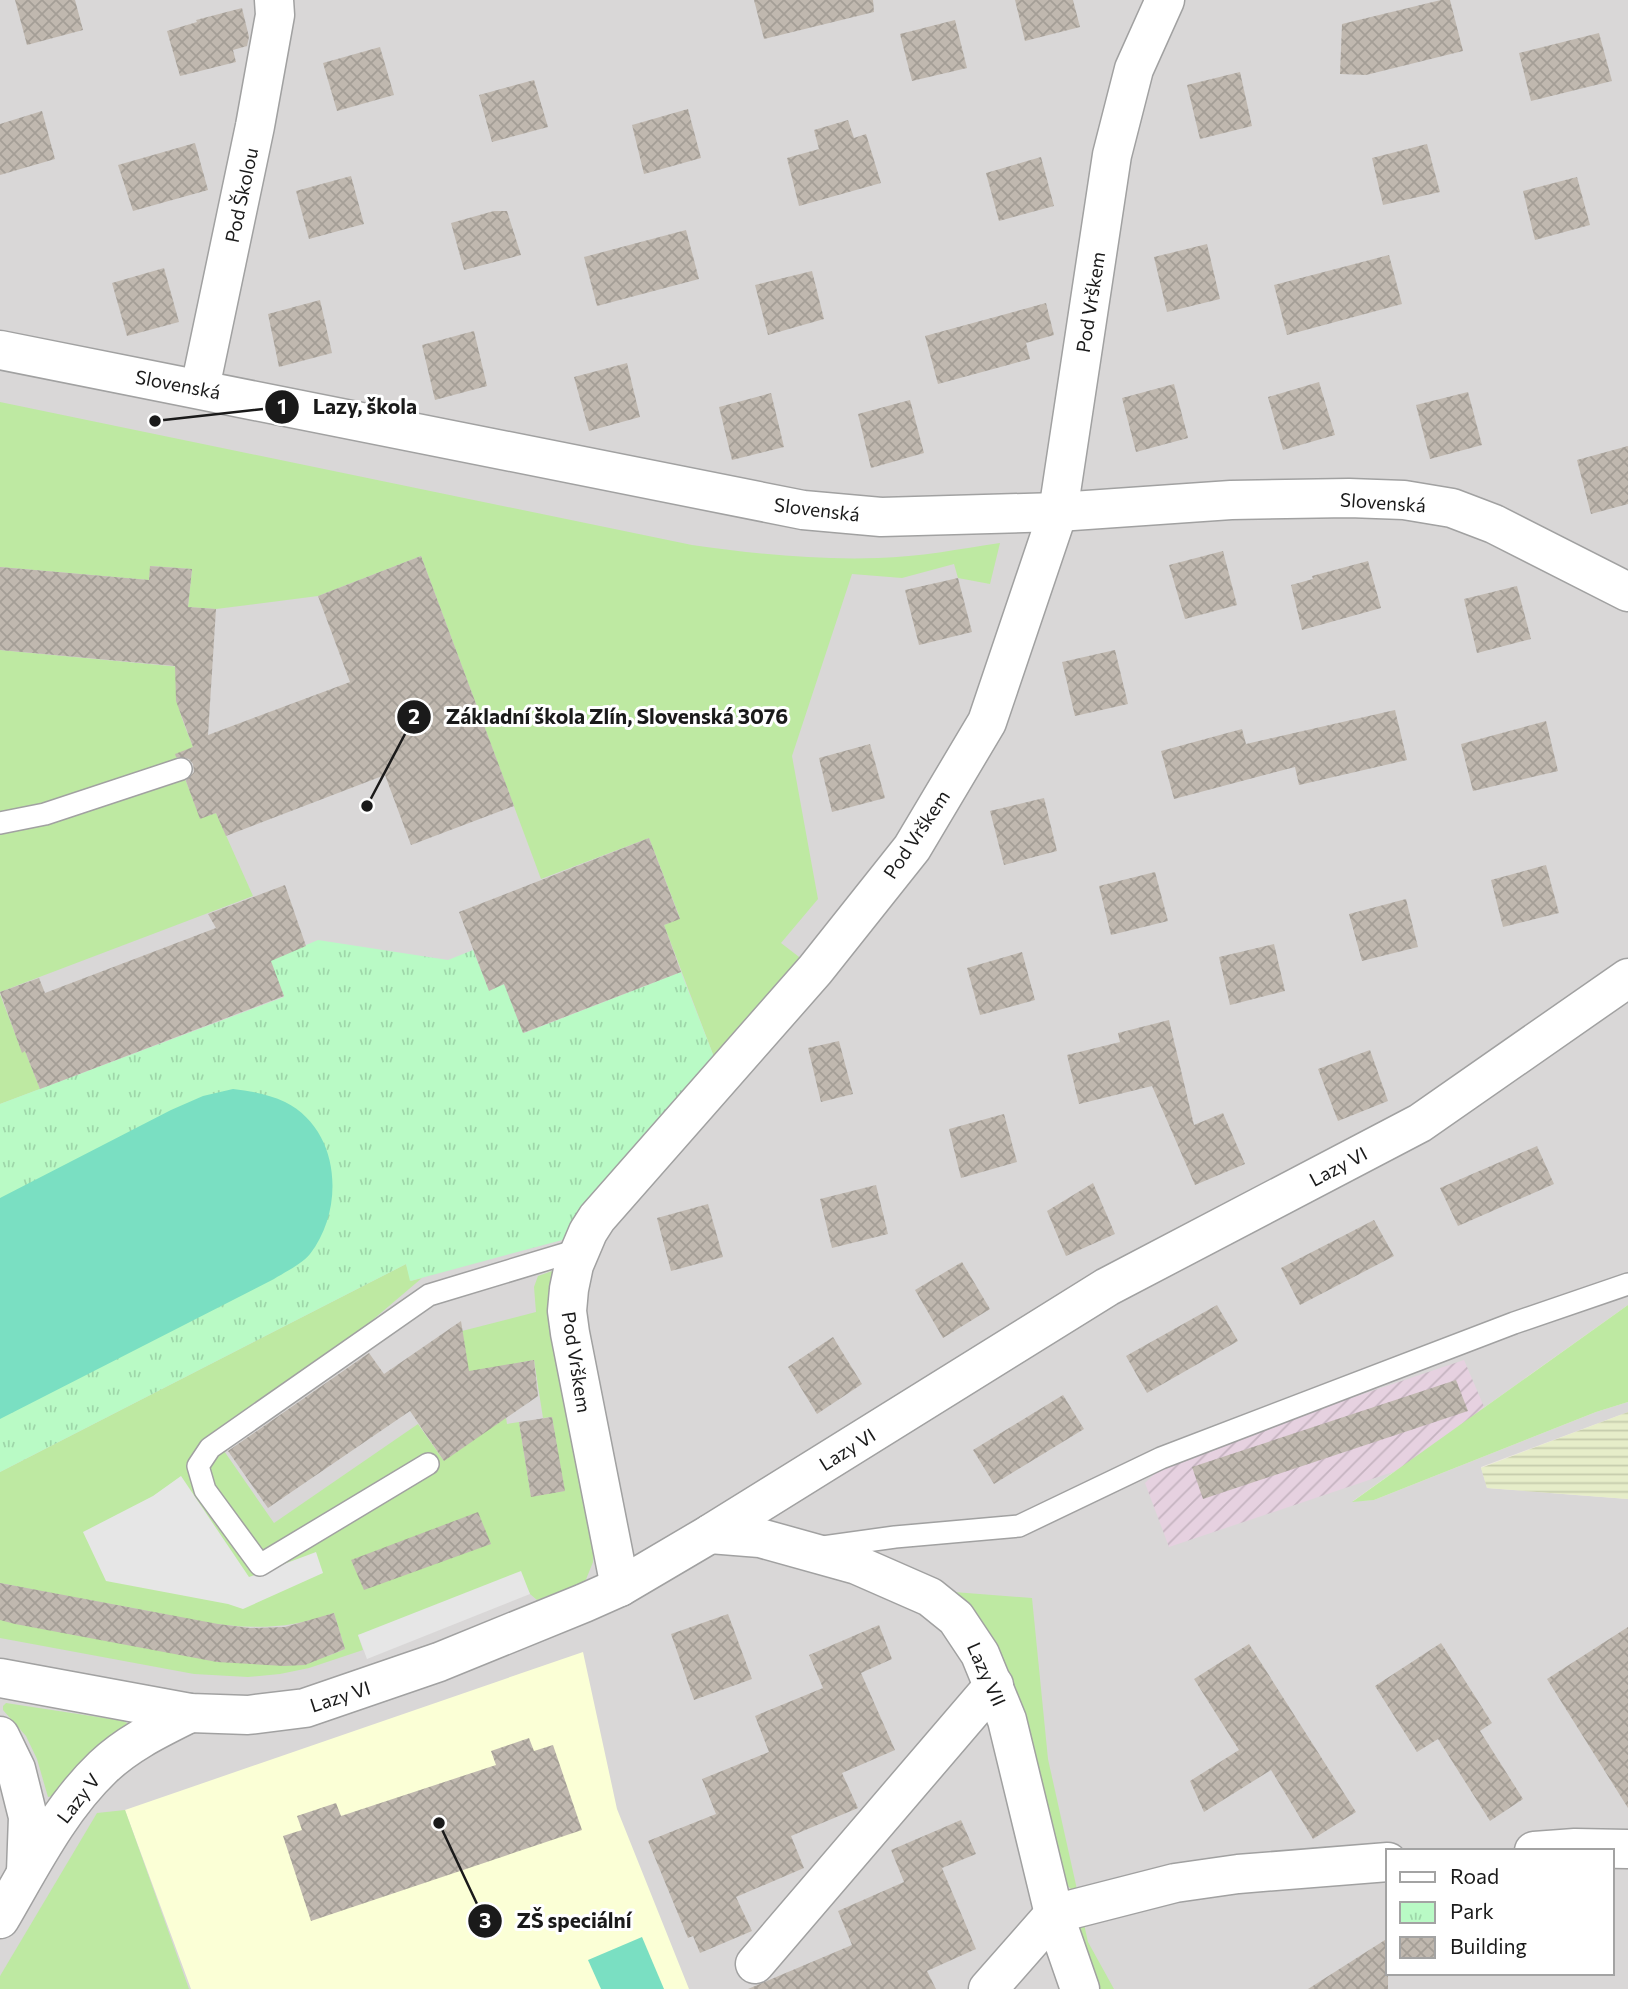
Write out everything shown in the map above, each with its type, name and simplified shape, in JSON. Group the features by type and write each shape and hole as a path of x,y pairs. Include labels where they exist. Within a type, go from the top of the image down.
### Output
{"street":[{"name":"Pod Školou","path":"200,388 256,127 275,15 274,0"},
{"name":"Pod Vrškem","path":"620,1587 569,1333 569,1289 581,1249 597,1218 815,970 912,848 987,722 1058,512 1112,155 1134,69 1166,0"},
{"name":"Slovenská","path":"0,350 803,510 881,517 1058,512 1231,500 1404,500 1452,508 1494,524 1628,592"},
{"name":"Lazy VI","path":"0,1678 190,1713 248,1715 305,1708 439,1662 620,1587 1107,1287 1420,1123 1628,978"},
{"name":"Lazy VII","path":"710,1534 760,1538 857,1566 930,1597 956,1618 970,1636 994,1685 1007,1720 1054,1914 1080,1989"},
{"path":"755,1964 994,1685"},
{"name":"Lazy V","path":"0,1919 66,1807 104,1766 144,1737 190,1713"},
{"path":"0,1736 16,1769 28,1817 26,1874"},
{"path":"1561,1849 1628,1849"},
{"path":"988,1989 1054,1914 1175,1883 1238,1874 1386,1862"}],"lane":[{"path":"0,823 45,814 181,769"},
{"path":"428,1464 260,1565 205,1490 198,1466 210,1448 429,1295 581,1249"},
{"path":"807,1550 895,1537 1018,1526 1161,1458 1514,1323 1628,1284"}],"shaded area":[{"path":"0,0 1628,0 1628,1305 1353,1501 1374,1500 1596,1412 1628,1402 1628,1412 1481,1467 1487,1488 1628,1499 1628,1989 0,1989"},
{"path":"1464,1360 1497,1437 1169,1547 1145,1483 1170,1459"},
{"path":"1628,1412 1628,1499 1487,1488 1481,1468"},
{"path":"181,1476 249,1577 316,1552 323,1573 243,1609 106,1581 83,1532 153,1496"},
{"path":"521,1571 530,1594 367,1659 358,1635"},
{"path":"583,1652 617,1809 689,1989 191,1989 125,1810"}],"green space":[{"path":"0,402 692,545 785,556 878,558 1000,543 990,584 958,578 954,564 902,578 852,574 792,756 818,899 781,943 803,960 714,1057 664,925 680,918 649,838 541,879 421,556 318,596 216,609 188,607 192,569 151,566 149,580 0,567"},
{"path":"0,650 180,667 177,699 193,747 176,755 200,818 216,813 253,896 0,992"},
{"path":"318,940 448,960 473,950 489,990 504,984 524,1033 681,972 714,1057 566,1239 410,1281 406,1264 0,1472 0,1104 284,997 270,960"},
{"path":"0,994 22,1052 25,1051 40,1089 0,1104"},
{"path":"233,1089 266,1095 285,1102 304,1115 317,1131 327,1151 332,1172 329,1215 310,1254 274,1279 0,1419 0,1198 171,1110 203,1096"},
{"path":"406,1264 411,1281 422,1278 222,1448 274,1523 418,1424 444,1461 462,1331 536,1312 534,1287 538,1276 555,1270 593,1547 593,1562 585,1582 537,1600 527,1588 358,1635 363,1650 309,1668 280,1674 248,1677 194,1674 0,1638 0,1619 328,1656 345,1649 334,1613 283,1625 236,1626 0,1583 0,1472","holes":["534,1360 543,1418 552,1417 564,1491 531,1496 519,1422 507,1424 498,1367"]},
{"path":"1628,1305 1628,1402 1596,1412 1374,1500 1352,1502"},
{"path":"941,1591 1032,1598 1048,1759 1078,1894 1062,1882"},
{"path":"6,1703 124,1721 128,1724 126,1731 53,1796 48,1797 37,1759 26,1736 3,1710"},
{"path":"125,1810 189,1989 0,1989 0,1976 97,1813"},
{"path":"1084,1924 1088,1942 1114,1989 1090,1989 1077,1930"},
{"path":"642,1937 664,1989 601,1989 588,1960"}],"building":[{"path":"15,0 75,0 83,30 27,45"},
{"path":"754,0 873,0 874,12 764,39"},
{"path":"1015,0 1073,0 1080,27 1025,41"},
{"path":"1450,0 1463,51 1366,75 1340,74 1342,24"},
{"path":"242,8 249,37 247,46 233,50 236,62 180,76 167,31"},
{"path":"955,20 967,68 912,81 900,34"},
{"path":"1599,33 1612,81 1531,101 1519,53"},
{"path":"380,47 394,95 337,111 323,63"},
{"path":"1240,72 1252,126 1200,139 1187,85"},
{"path":"534,80 548,127 492,142 479,95"},
{"path":"688,109 701,158 644,174 632,125"},
{"path":"42,111 55,159 0,175 0,124"},
{"path":"848,120 854,138 866,134 881,183 799,206 787,158 819,149 814,130"},
{"path":"195,143 208,190 133,211 118,165"},
{"path":"1427,144 1440,192 1383,205 1372,158"},
{"path":"1041,157 1054,206 999,221 986,173"},
{"path":"351,176 364,224 309,239 296,191"},
{"path":"1577,177 1590,225 1535,240 1523,191"},
{"path":"494,211 507,211 521,255 464,270 451,223"},
{"path":"686,230 699,279 597,306 584,257"},
{"path":"1207,244 1220,299 1167,312 1154,257"},
{"path":"1389,255 1402,304 1287,335 1274,285"},
{"path":"164,268 179,322 127,336 112,283"},
{"path":"812,271 824,319 768,335 755,285"},
{"path":"320,300 332,353 279,367 268,314"},
{"path":"1046,303 1054,335 1026,343 1030,359 938,384 925,336"},
{"path":"474,331 487,386 435,400 422,345"},
{"path":"627,363 640,417 589,431 574,377"},
{"path":"1319,382 1335,435 1283,450 1268,397"},
{"path":"1174,384 1188,438 1136,452 1122,398"},
{"path":"1468,392 1482,445 1430,459 1416,405"},
{"path":"771,393 784,447 732,460 719,407"},
{"path":"910,400 924,453 871,468 858,414"},
{"path":"1628,446 1628,504 1591,514 1577,460"},
{"path":"1223,551 1237,605 1185,619 1169,565"},
{"path":"421,556 514,806 411,845 385,775 226,836 216,813 200,819 186,781 194,772 193,764 189,759 176,757 175,754 193,747 176,701 175,666 0,650 0,567 149,580 150,566 192,569 188,607 216,609 208,735 350,682 318,596"},
{"path":"1368,561 1381,608 1302,630 1291,585 1313,579 1312,576"},
{"path":"958,578 972,632 919,645 905,590"},
{"path":"1517,586 1531,639 1477,653 1464,599"},
{"path":"1115,650 1128,704 1075,716 1062,662"},
{"path":"1395,710 1407,760 1299,785 1295,767 1174,799 1161,751 1242,729 1246,744"},
{"path":"1546,721 1558,771 1473,791 1461,744"},
{"path":"870,744 885,798 832,812 819,758"},
{"path":"1044,798 1057,851 1004,865 990,811"},
{"path":"649,838 680,919 664,925 681,972 523,1033 504,984 489,991 459,912"},
{"path":"1546,865 1559,913 1503,927 1491,880"},
{"path":"1155,872 1168,921 1111,935 1099,886"},
{"path":"285,885 306,946 271,961 284,996 40,1089 25,1051 22,1053 0,992 39,978 45,993 216,928 208,914"},
{"path":"1406,899 1418,947 1362,961 1349,914"},
{"path":"1274,944 1285,991 1230,1005 1219,957"},
{"path":"1022,952 1035,1000 980,1015 967,968"},
{"path":"1169,1020 1194,1125 1223,1113 1245,1164 1195,1185 1152,1086 1079,1104 1067,1055 1120,1042 1118,1033"},
{"path":"839,1041 853,1094 821,1102 808,1048"},
{"path":"1370,1050 1388,1101 1338,1121 1318,1069"},
{"path":"1004,1114 1017,1162 961,1178 949,1129"},
{"path":"1537,1146 1554,1184 1458,1226 1440,1188"},
{"path":"1093,1183 1115,1234 1066,1256 1047,1211"},
{"path":"876,1185 888,1234 832,1248 820,1199"},
{"path":"708,1204 723,1257 671,1271 657,1218"},
{"path":"1374,1220 1394,1256 1300,1305 1281,1268"},
{"path":"962,1262 990,1309 943,1338 915,1290"},
{"path":"1217,1305 1238,1341 1147,1393 1126,1356"},
{"path":"461,1321 469,1371 534,1360 538,1396 444,1461 410,1411 268,1508 228,1451 369,1353 384,1374"},
{"path":"833,1337 862,1384 817,1414 788,1367"},
{"path":"1456,1380 1468,1411 1203,1499 1192,1467"},
{"path":"1063,1395 1084,1429 994,1484 973,1450"},
{"path":"552,1417 565,1491 531,1497 519,1422"},
{"path":"478,1512 491,1544 364,1590 351,1560"},
{"path":"0,1583 250,1628 285,1627 334,1613 345,1649 305,1665 217,1662 15,1624 0,1620"},
{"path":"728,1614 752,1679 694,1700 671,1634"},
{"path":"879,1625 892,1659 861,1673 895,1750 842,1773 858,1808 791,1836 804,1868 736,1897 752,1931 700,1953 693,1936 688,1938 648,1841 716,1814 702,1779 769,1752 755,1716 823,1688 809,1655"},
{"path":"1628,1627 1628,1808 1547,1679"},
{"path":"1441,1643 1492,1723 1480,1731 1523,1799 1490,1821 1438,1739 1417,1752 1375,1686"},
{"path":"1249,1644 1356,1812 1313,1839 1271,1770 1204,1812 1190,1781 1239,1750 1194,1679"},
{"path":"529,1738 534,1751 553,1745 582,1830 311,1921 283,1836 302,1830 297,1816 336,1803 341,1816 496,1765 491,1751"},
{"path":"961,1820 976,1854 942,1868 976,1949 927,1971 936,1989 748,1989 852,1945 838,1911 904,1882 891,1850"},
{"path":"1386,1939 1388,1989 1308,1989"}],"place":[{"name":"Lazy, škola","path":"155,421"},
{"name":"Základní škola Zlín, Slovenská 3076","path":"367,806"},
{"name":"ZŠ speciální","path":"439,1823"}]}
